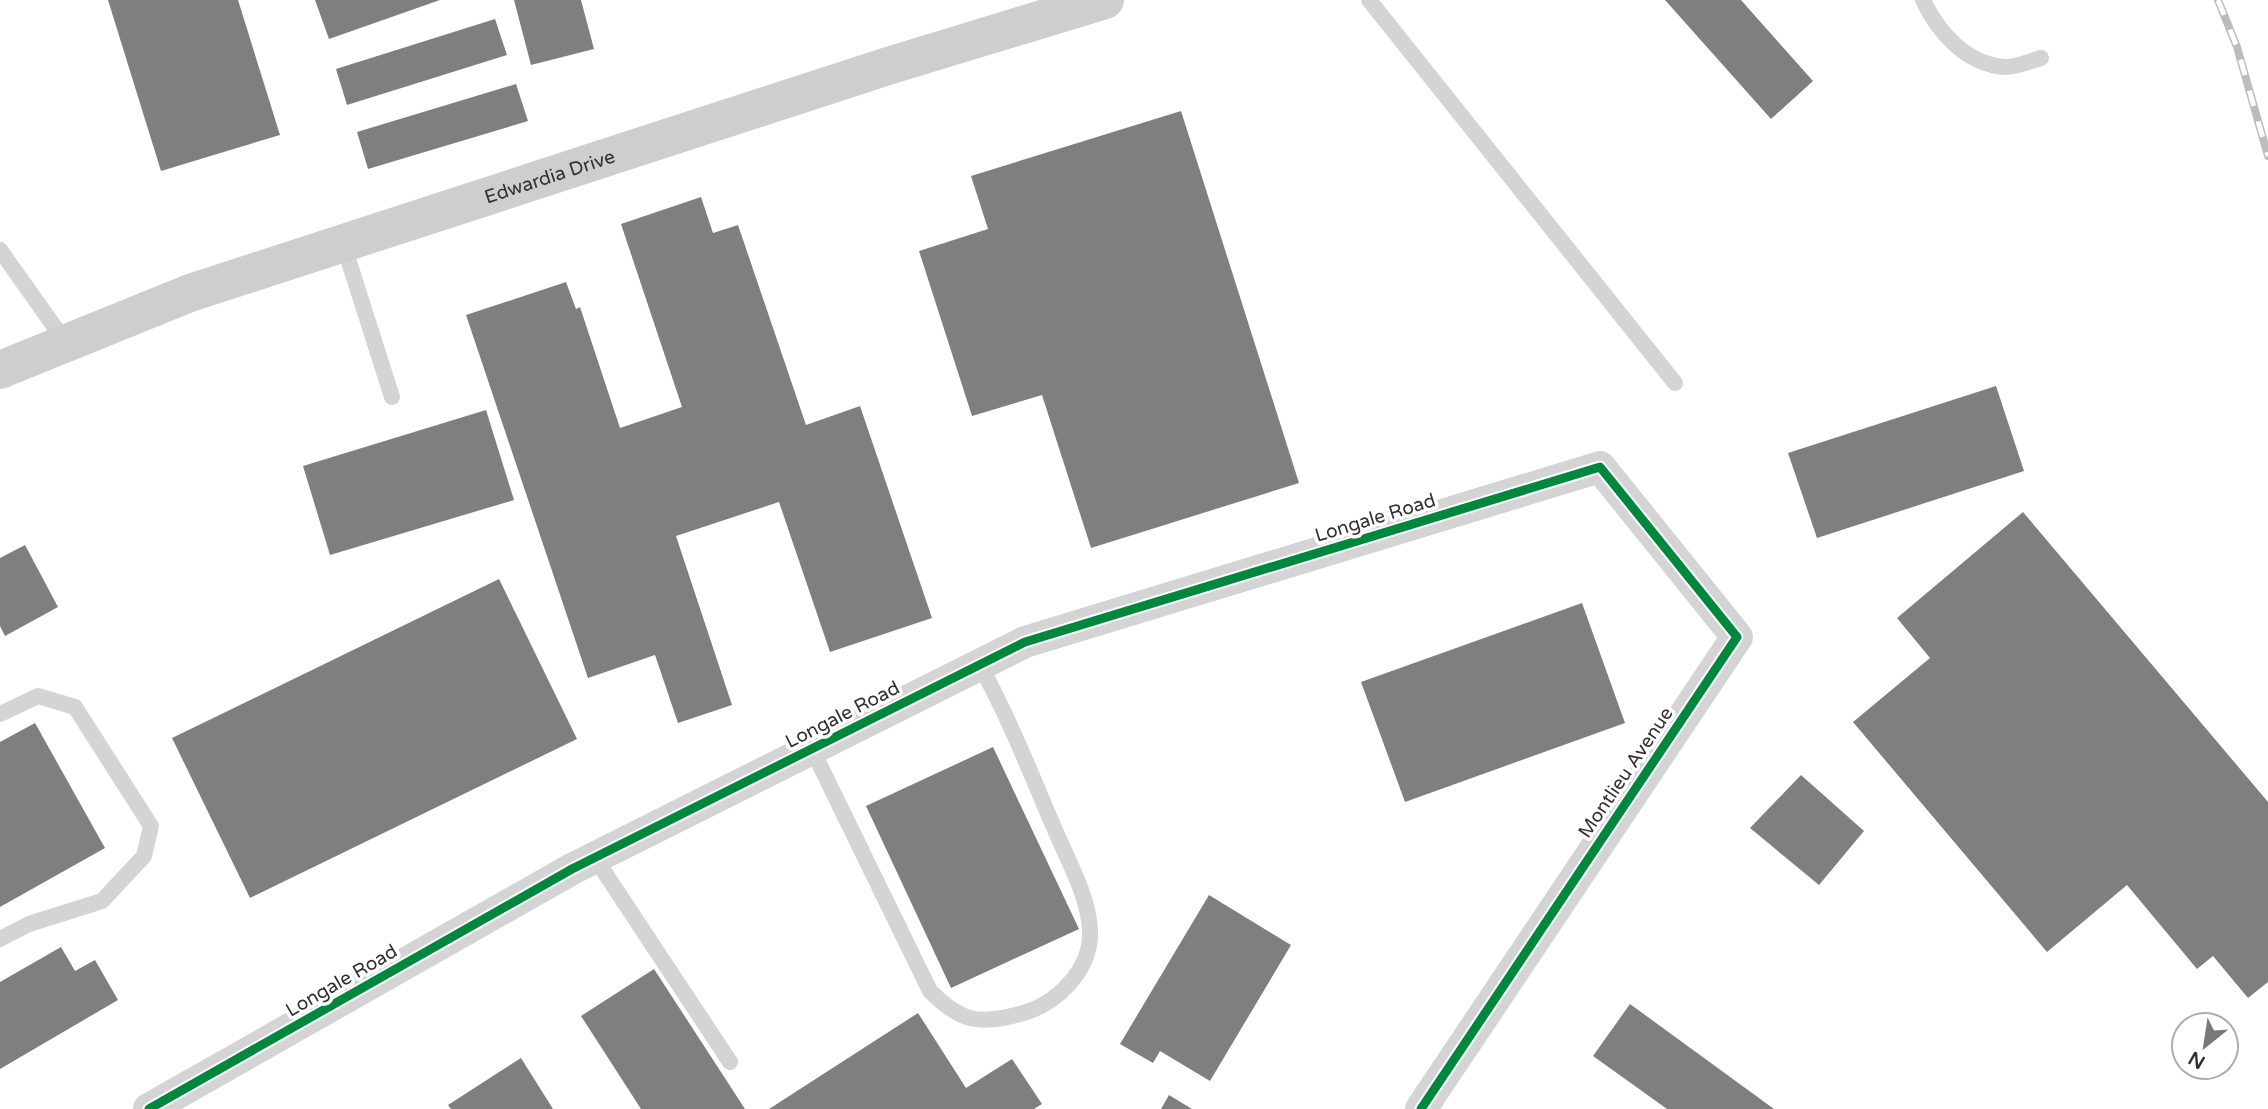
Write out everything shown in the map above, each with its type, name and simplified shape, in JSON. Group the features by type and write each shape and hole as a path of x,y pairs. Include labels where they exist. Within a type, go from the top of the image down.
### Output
{"main road":[{"name":"Edwardia Drive","path":"0,370 190,293 888,66 1105,0"}],"street":[{"name":"Longale Road","path":"149,1109 185,1100 595,858 1025,642 1600,467"},
{"name":"Montlieu Avenue","path":"1421,1109 1737,637 1600,467"}],"lane":[{"path":"1369,0 1675,383"},
{"path":"1923,0 1950,42 1978,59 2005,67 2041,58"},
{"path":"343,243 392,397"},
{"path":"0,250 66,343"},
{"path":"812,749 930,991 949,1010 973,1021 995,1021 1035,1010 1074,979 1090,932 1083,896 1003,706 979,665"},
{"path":"0,714 38,696 75,707 151,827 144,856 102,901 29,925 0,940"},
{"path":"595,858 730,1062"}],"building":[{"path":"108,0 238,0 280,135 161,171"},
{"path":"315,0 440,0 329,39"},
{"path":"514,0 581,0 594,49 531,65"},
{"path":"1665,0 1741,0 1813,81 1771,119"},
{"path":"495,19 507,55 347,105 336,69"},
{"path":"516,84 528,121 368,169 357,132"},
{"path":"1181,111 1299,483 1091,548 1042,395 972,416 919,251 988,229 971,176"},
{"path":"701,197 713,233 738,225 806,425 860,406 932,618 830,652 779,502 676,536 732,705 678,723 655,655 588,678 466,315 566,282 576,309 580,307 620,428 682,407 621,224"},
{"path":"1996,386 2024,471 1817,538 1788,453"},
{"path":"486,410 514,500 330,555 303,466"},
{"path":"2023,512 2268,802 2268,982 2248,998 2213,956 2197,969 2127,885 2047,952 1853,722 1930,658 1897,618"},
{"path":"25,545 58,607 5,636 0,626 0,558"},
{"path":"499,579 577,739 250,898 172,738"},
{"path":"1582,603 1625,723 1405,802 1361,682"},
{"path":"35,723 105,848 0,907 0,742"},
{"path":"993,747 1079,929 951,988 866,806"},
{"path":"1801,775 1864,831 1819,885 1750,828"},
{"path":"1209,895 1291,945 1210,1081 1160,1051 1153,1063 1120,1044"},
{"path":"61,947 75,971 95,960 118,1000 0,1069 0,982"},
{"path":"654,969 745,1109 641,1109 581,1016"},
{"path":"1630,1004 1774,1109 1667,1109 1593,1056"},
{"path":"918,1013 966,1088 1012,1059 1042,1104 1034,1109 769,1109"},
{"path":"521,1058 553,1109 451,1109 448,1105"},
{"path":"1169,1095 1192,1109 1161,1109"}],"railway":[{"path":"2218,0 2237,47 2268,156"}],"cycle path":[{"path":"149,1109 572,869 1025,642 1600,467 1737,637 1421,1109"}]}
